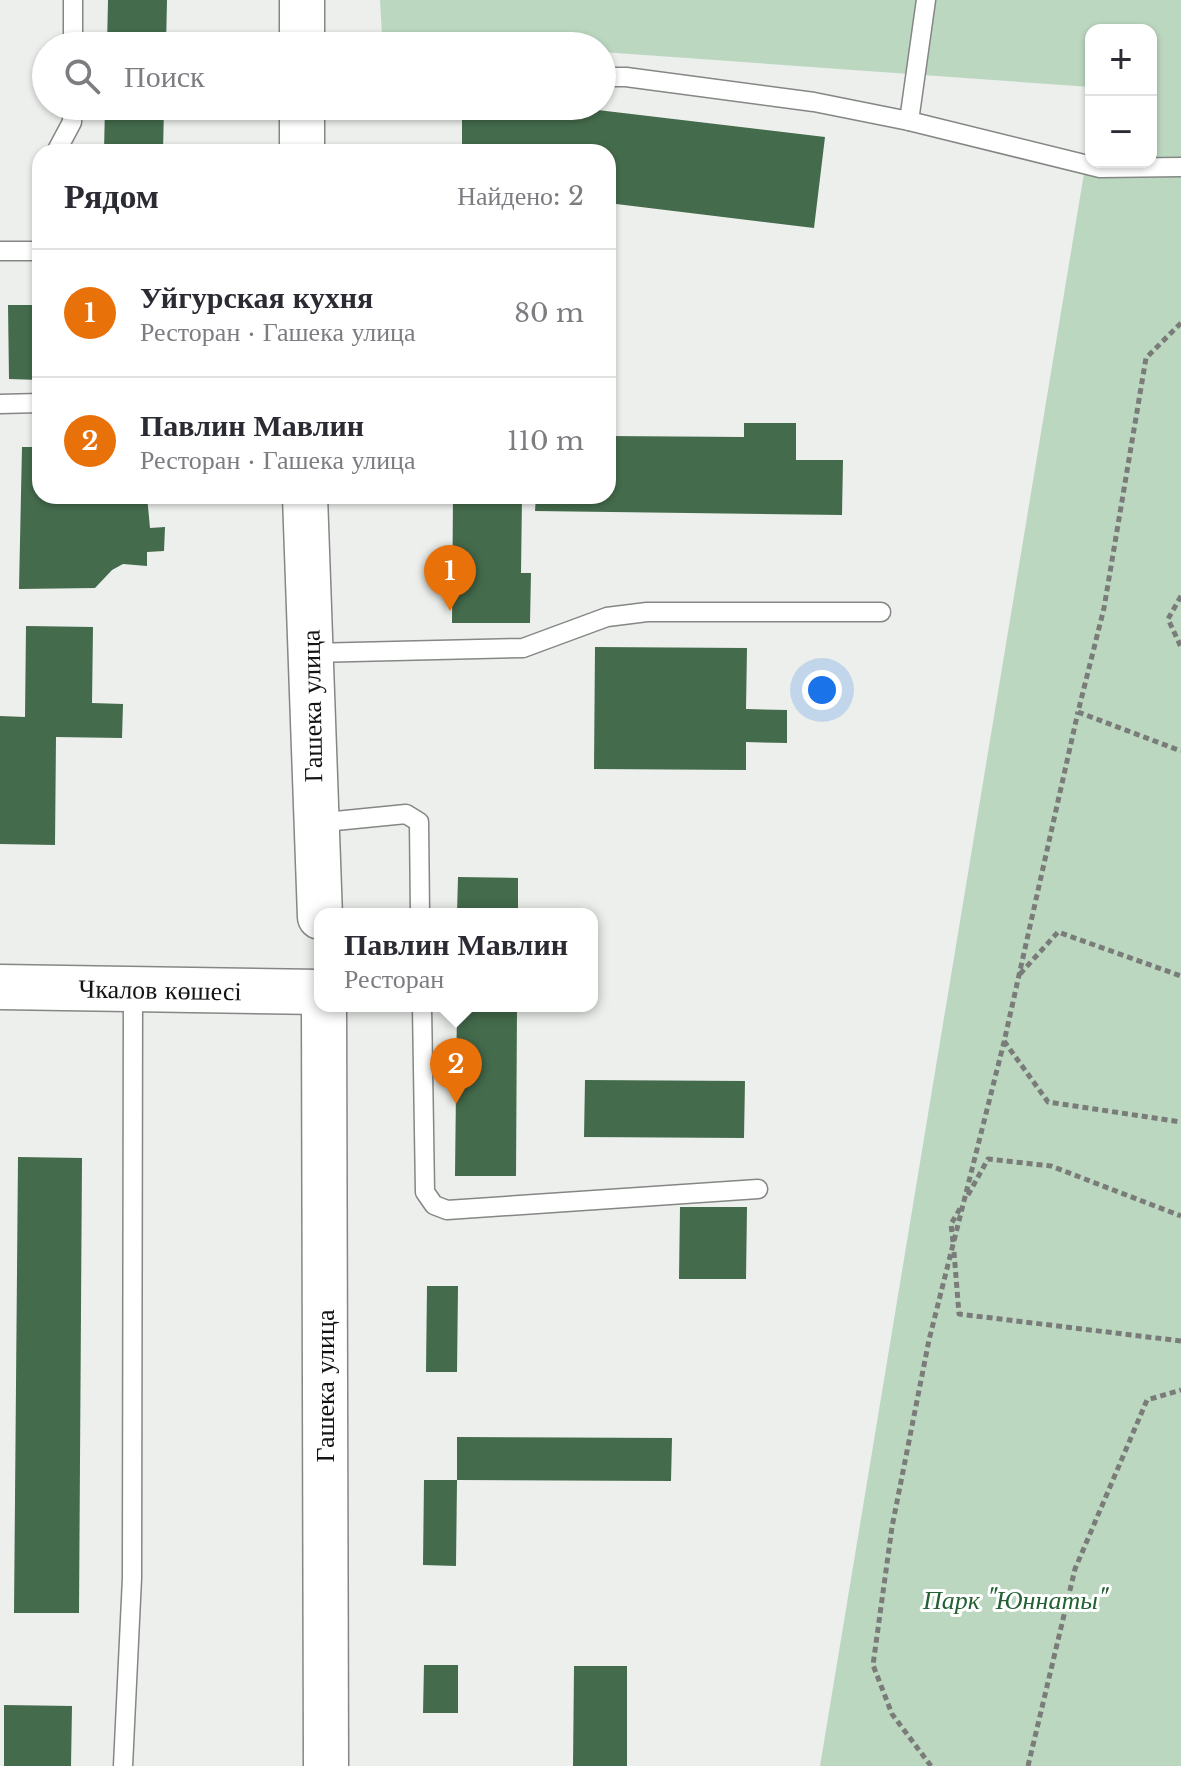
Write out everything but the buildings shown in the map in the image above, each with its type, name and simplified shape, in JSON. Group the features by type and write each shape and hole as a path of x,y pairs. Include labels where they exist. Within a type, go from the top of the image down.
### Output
{"main road":[{"path":"302,0 302,32"},
{"path":"302,120 302,144"},
{"name":"Гашека улица","path":"305,504 320,908"},
{"name":"Чкалов көшесі","path":"0,987 314,992"},
{"name":"Гашека улица","path":"324,1012 326,1766"}],"lane":[{"path":"73,0 73,32"},
{"path":"909,121 926,0"},
{"path":"616,77 814,102 909,121 1100,168 1181,167"},
{"path":"60,144 72,120"},
{"path":"0,251 32,251"},
{"path":"0,404 32,403"},
{"path":"311,653 523,648 607,617 647,612 881,612"},
{"path":"315,823 406,814 415,817 419,822 420,908"},
{"path":"123,1766 132,1578 133,989"},
{"path":"422,1012 425,1192 434,1205 447,1210 758,1189"}],"path":[{"path":"965,1201 1104,608 1146,358 1181,323"},
{"path":"1181,596 1168,619 1181,647"},
{"path":"1078,712 1181,751"},
{"path":"1019,974 1058,932 1181,976"},
{"path":"1004,1042 1048,1102 1181,1122"},
{"path":"1181,1216 1051,1166 988,1159 951,1224 959,1314 1181,1341"},
{"path":"931,1766 892,1714 873,1665 892,1527 929,1340 953,1246"},
{"path":"1028,1766 1075,1569 1147,1400 1181,1390"}],"green space":[{"name":"Парк \"Юннаты\"","path":"380,0 1181,0 1181,1766 820,1766 1085,167 1157,168 1157,24 1085,24 1085,87 616,53 616,32 382,32"}],"place":[{"name":"Уйгурская кухня","path":"450,611"},
{"name":"Павлин Мавлин","path":"456,1104"}]}
